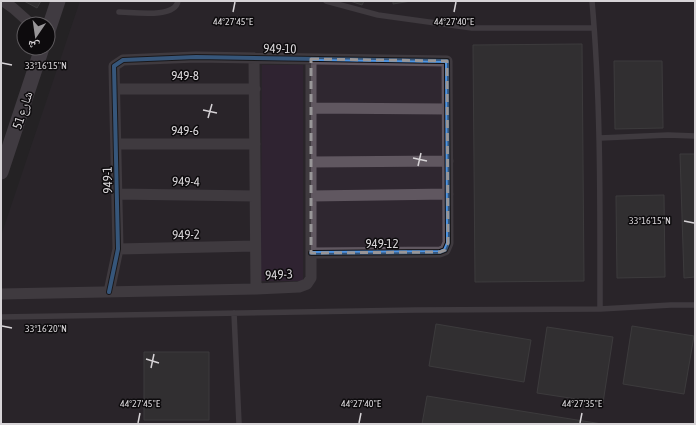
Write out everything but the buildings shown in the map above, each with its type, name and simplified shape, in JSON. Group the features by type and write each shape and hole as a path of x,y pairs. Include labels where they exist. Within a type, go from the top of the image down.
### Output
{"street":[{"path":"3,1 22,16"},
{"path":"53,16 58,1"},
{"name":"شارع 51","path":"1,172 39,56"},
{"name":"949-10","path":"114,66 123,60 196,57 447,61 447,109"},
{"name":"949-3","path":"254,58 256,289 298,287 307,284 312,278 311,59"},
{"name":"949-1","path":"109,292 118,249 114,66"},
{"name":"949-8","path":"115,89 254,89"},
{"path":"311,108 447,109 448,161 448,194 311,196"},
{"name":"949-6","path":"116,144 255,144"},
{"path":"311,162 448,161"},
{"name":"949-4","path":"117,194 255,196"},
{"name":"949-12","path":"312,254 440,252 445,250 448,243 448,194"},
{"name":"949-2","path":"118,249 255,246"},
{"path":"1,294 256,289"}],"lane":[{"path":"119,12 163,13 172,10 178,4 178,1"},
{"path":"326,1 378,15 472,28 594,28"},
{"path":"592,1 600,138 600,309"},
{"path":"600,138 668,135 695,136"},
{"path":"1,317 416,310 600,309 695,305"},
{"path":"234,313 239,424"}],"highlighted area":[{"path":"311,59 447,61 448,243 445,250 440,252 311,253"}],"shaded area":[{"path":"80,1 695,1 695,424 1,424 1,236"},
{"path":"262,65 303,65 303,281 261,281"}],"cycle path":[{"path":"109,292 118,249 114,66 123,60 196,57 447,61 448,243 445,250 440,252 311,253"}]}
